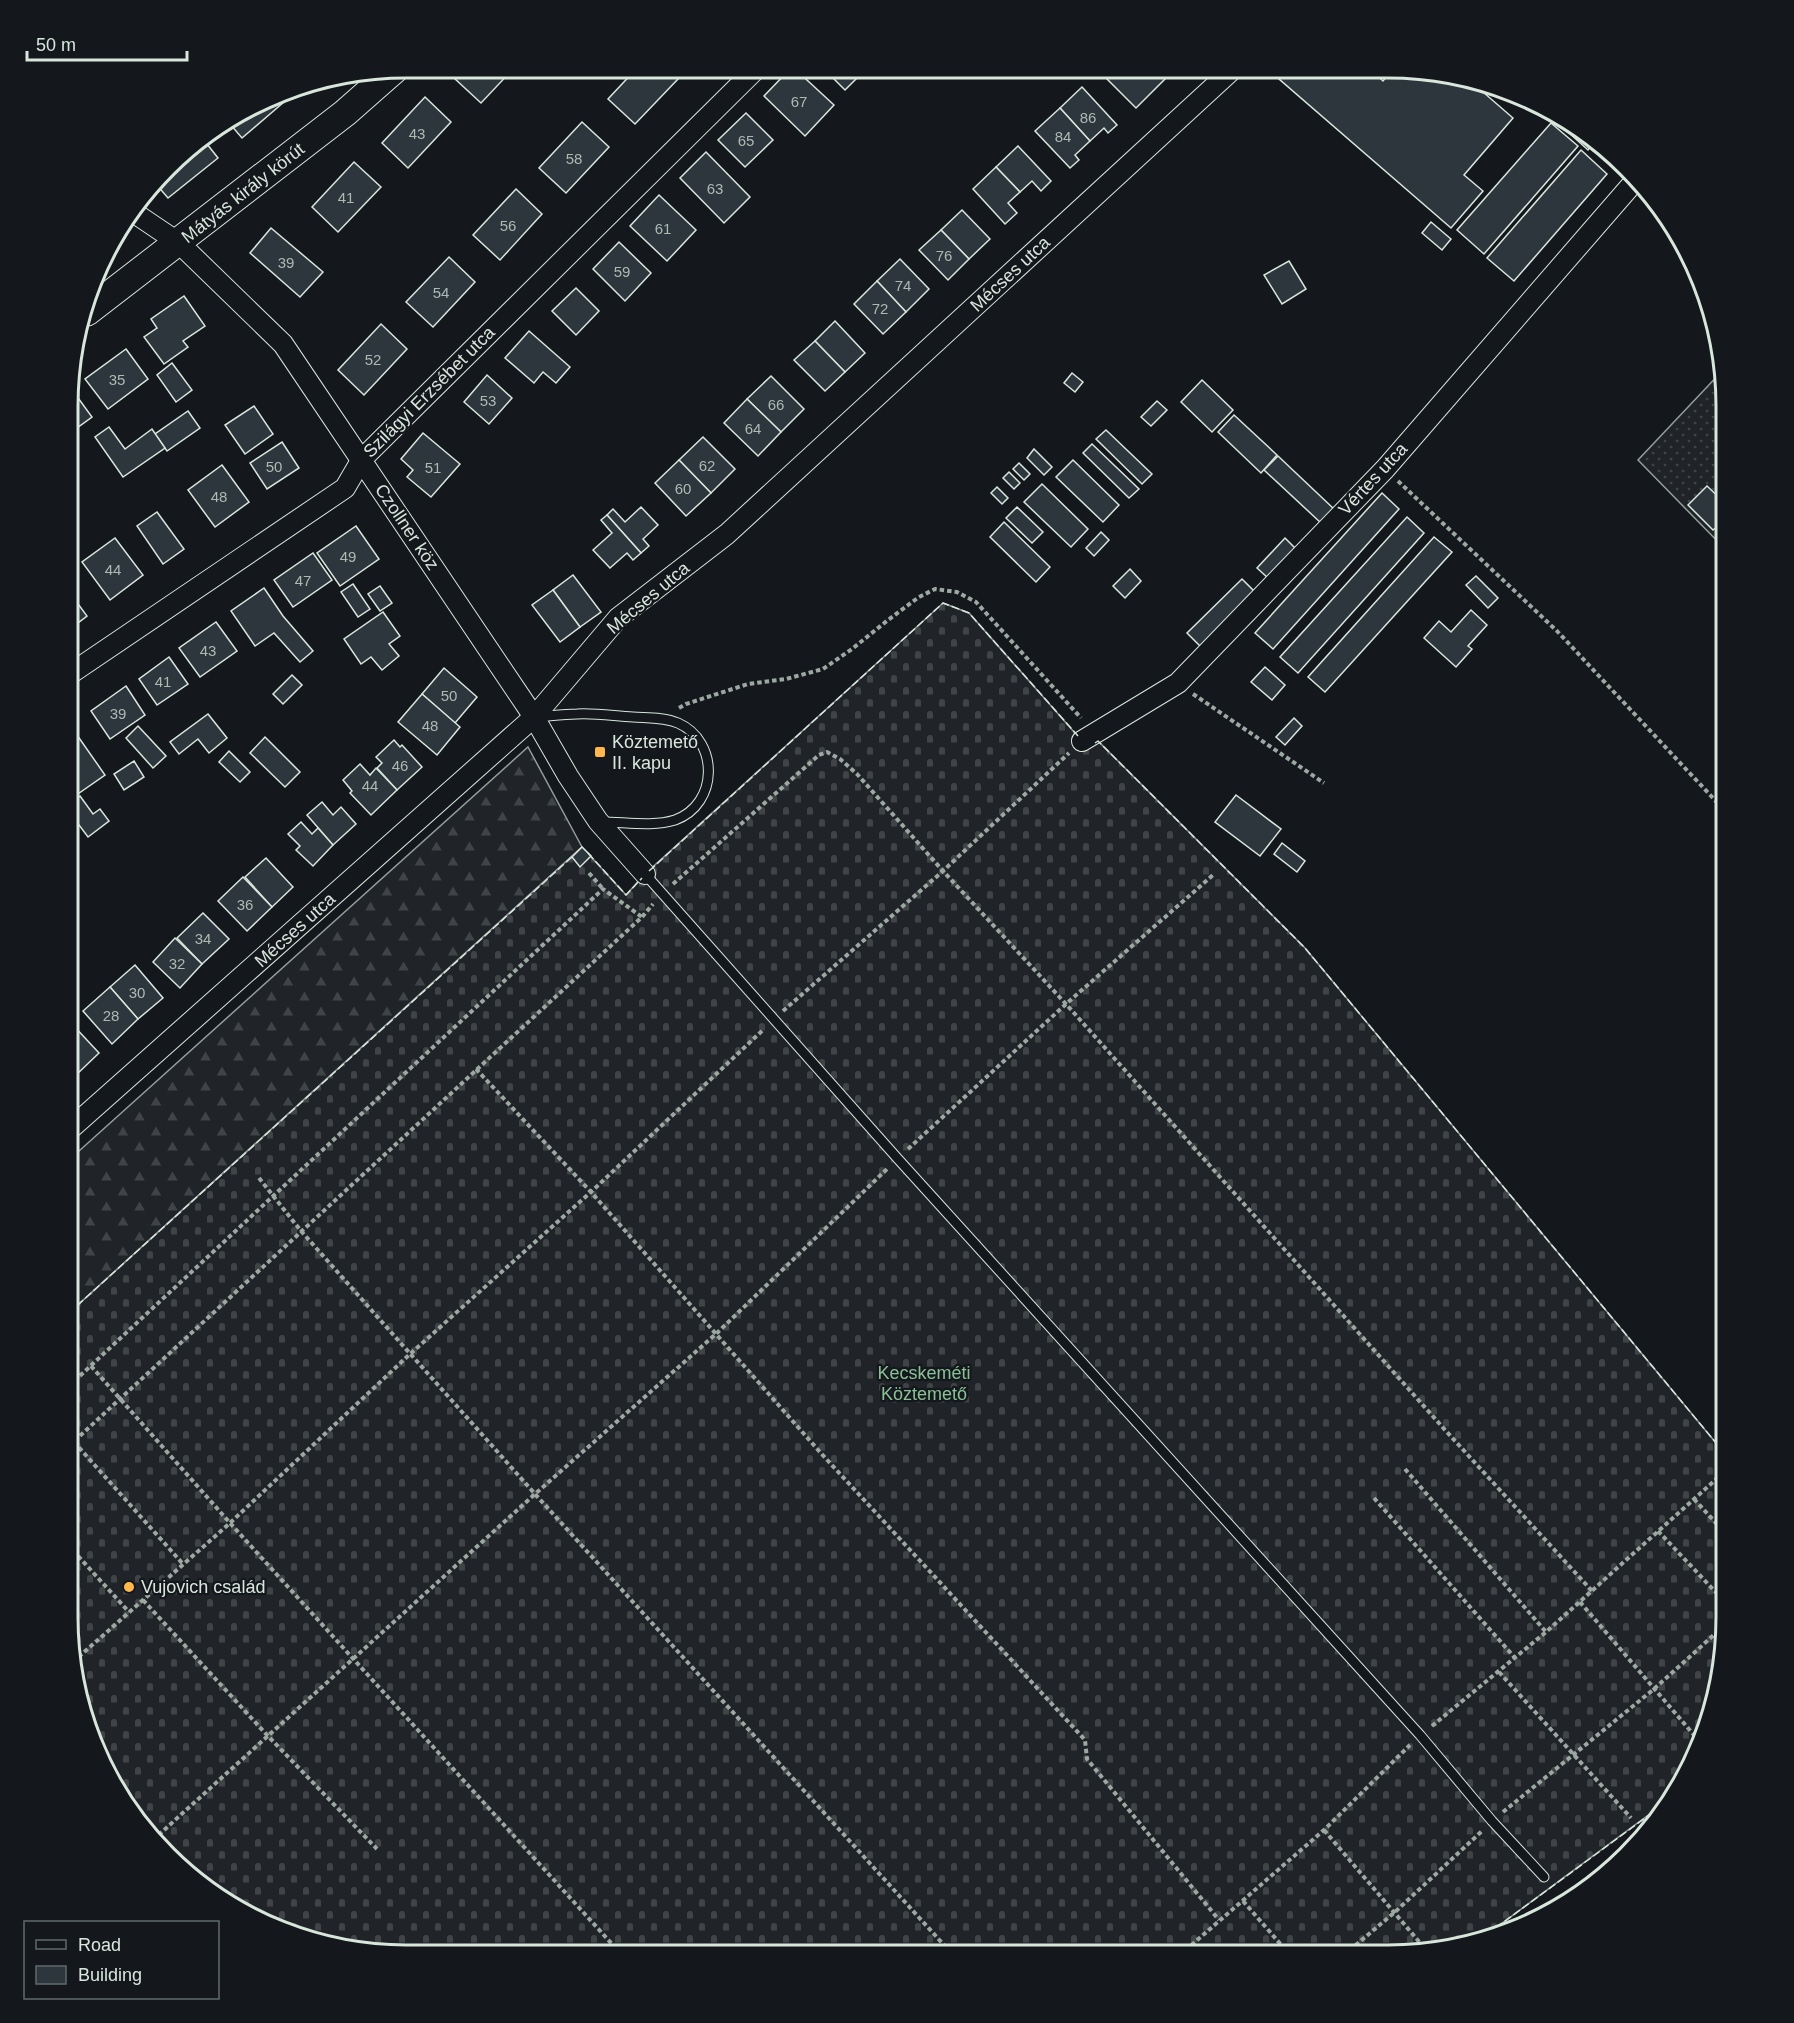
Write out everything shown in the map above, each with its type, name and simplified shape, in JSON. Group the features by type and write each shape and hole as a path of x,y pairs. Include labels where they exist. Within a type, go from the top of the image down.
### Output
{"street":[{"name":"Szilágyi Erzsébet utca","path":"78,669 345,488 362,459 748,78"},
{"name":"Mécses utca","path":"78,1122 534,717 618,618 728,534 1223,78"},
{"name":"Mátyás király körút","path":"93,308 345,113 384,79"},
{"name":"Vértes utca","path":"1082,741 1178,683 1384,469 1631,186"},
{"name":"Czollner köz","path":"139,216 179,243 283,344 534,717 568,777 598,821 645,874"}],"lane":[{"path":"534,717 578,714 663,718 686,727 696,735 703,746 710,770 708,783 704,794 687,813 664,822 598,821"},
{"path":"645,874 898,1159 1420,1735 1492,1821 1544,1877"}],"path":[{"path":"1384,469 1557,631 1716,801"},
{"path":"81,1655 230,1523 410,1354 591,1192 775,1019 943,871 1082,741 1082,719 976,602 957,592 935,590 919,597 852,650 823,669 786,679 748,684 686,704 663,718"},
{"path":"1178,683 1324,783"},
{"path":"78,1438 642,917 663,893 819,755 827,752 840,759 857,774 1592,1591"},
{"path":"589,873 603,889 642,917"},
{"path":"160,1834 535,1494 717,1333 898,1159 1066,1004 1213,875"},
{"path":"78,1378 603,889"},
{"path":"477,1069 591,1192 819,1451 1085,1740 1087,1759 1219,1920"},
{"path":"259,1178 301,1232 944,1945"},
{"path":"91,1366 230,1523 613,1945"},
{"path":"78,1446 183,1563"},
{"path":"1405,1469 1546,1632"},
{"path":"1191,1945 1324,1830 1420,1735 1546,1632 1716,1479"},
{"path":"1374,1498 1515,1658"},
{"path":"1694,1499 1716,1523"},
{"path":"1658,1531 1716,1593"},
{"path":"78,1556 129,1612"},
{"path":"143,1599 267,1736 377,1849"},
{"path":"1580,1602 1694,1735"},
{"path":"1356,1945 1395,1912 1492,1821 1654,1689 1715,1634"},
{"path":"1499,1672 1631,1818"},
{"path":"1324,1830 1420,1943"},
{"path":"1243,1901 1281,1945"}],"green space":[{"path":"1715,379 1716,540 1638,460"},
{"name":"Kecskeméti Köztemető","path":"943,603 969,613 1082,741 1098,741 1305,948 1716,1443 1716,1617 1710,1681 1691,1743 1672,1781 1651,1813 1497,1927 1452,1939 1388,1945 384,1944 342,1939 280,1920 224,1890 190,1864 159,1833 122,1781 95,1723 84,1681 78,1617 78,1305 582,847 626,895 645,874"},
{"path":"528,747 582,847 78,1305 78,1152"}],"building":[{"path":"454,78 505,78 481,103"},
{"path":"628,78 678,79 635,124 608,99"},
{"path":"781,78 805,78 834,105 805,136 764,96"},
{"path":"833,78 857,78 845,90"},
{"path":"1106,78 1166,78 1136,108"},
{"path":"1278,78 1380,78 1383,81 1385,78 1410,79 1452,84 1483,92 1513,118 1464,175 1483,191 1451,228"},
{"path":"1082,87 1117,125 1108,133 1104,128 1090,141 1060,108"},
{"path":"425,97 451,122 408,168 382,143"},
{"path":"285,101 242,138 233,128"},
{"path":"1060,108 1090,141 1075,155 1079,160 1070,168 1035,131"},
{"path":"746,113 773,140 745,167 718,140"},
{"path":"582,122 609,147 566,193 539,168"},
{"path":"1551,123 1578,146 1484,254 1457,230"},
{"path":"1567,131 1590,148 1588,150"},
{"path":"208,145 218,158 168,198 160,189"},
{"path":"1018,146 1051,181 1041,191 1032,181 1020,192 996,167"},
{"path":"1581,150 1607,174 1514,281 1487,258"},
{"path":"706,152 750,197 724,223 680,178"},
{"path":"354,162 381,187 338,232 312,207"},
{"path":"996,167 1020,192 1008,203 1017,213 1005,224 973,189"},
{"path":"516,189 542,214 500,260 473,235"},
{"path":"659,195 696,230 667,261 630,226"},
{"path":"962,210 990,239 969,259 941,230"},
{"path":"1431,222 1451,239 1442,250 1422,233"},
{"path":"271,228 323,272 300,297 250,253"},
{"path":"941,230 969,259 948,280 919,250"},
{"path":"619,242 651,273 625,301 593,269"},
{"path":"449,257 475,282 433,327 406,302"},
{"path":"900,259 929,289 906,312 877,281"},
{"path":"1289,261 1306,289 1282,304 1264,275"},
{"path":"877,281 906,312 883,334 854,304"},
{"path":"576,288 599,311 576,335 552,311"},
{"path":"184,296 205,326 183,341 188,347 164,364 144,337 157,328 151,319"},
{"path":"835,321 865,353 845,372 815,341"},
{"path":"381,324 407,349 364,395 338,370"},
{"path":"529,331 570,367 556,383 543,372 534,383 505,358"},
{"path":"815,341 845,372 825,391 794,360"},
{"path":"126,349 148,379 108,409 85,379"},
{"path":"172,363 192,390 176,402 157,375"},
{"path":"1072,373 1083,382 1075,392 1064,383"},
{"path":"487,375 512,398 489,424 464,402"},
{"path":"771,376 804,409 781,432 747,399"},
{"path":"1202,380 1233,410 1212,432 1181,402"},
{"path":"78,398 92,417 78,427"},
{"path":"747,399 781,432 758,456 724,423"},
{"path":"1157,401 1167,410 1151,426 1141,417"},
{"path":"254,406 273,434 245,454 225,425"},
{"path":"188,411 200,428 167,451 155,434"},
{"path":"1234,415 1277,455 1261,473 1218,432"},
{"path":"109,427 125,449 152,429 165,448 123,477 95,437"},
{"path":"1106,430 1152,474 1142,484 1096,439"},
{"path":"423,433 460,464 431,497 407,477 413,470 401,459"},
{"path":"703,437 735,469 711,493 679,460"},
{"path":"282,442 299,468 267,489 250,463"},
{"path":"1092,444 1139,489 1129,498 1083,453"},
{"path":"1034,449 1052,467 1044,475 1027,458"},
{"path":"1278,456 1334,509 1321,523 1264,470"},
{"path":"679,460 711,493 686,516 655,483"},
{"path":"1073,460 1119,505 1103,522 1056,477"},
{"path":"1019,463 1030,474 1024,480 1013,469"},
{"path":"222,465 249,502 215,527 188,490"},
{"path":"1009,472 1020,483 1014,489 1003,478"},
{"path":"1042,484 1088,529 1071,547 1024,502"},
{"path":"1707,486 1716,495 1716,528 1713,530 1688,505"},
{"path":"997,487 1008,498 1002,504 991,493"},
{"path":"1382,493 1399,509 1273,649 1255,633"},
{"path":"641,507 658,525 643,539 649,546 641,553 607,515 613,509 625,522"},
{"path":"1017,507 1043,532 1032,543 1006,518"},
{"path":"157,512 184,549 163,564 137,526"},
{"path":"607,515 641,553 633,560 627,553 610,568 593,550 612,533 601,520"},
{"path":"1407,517 1424,533 1298,673 1280,657"},
{"path":"1004,522 1050,567 1036,582 990,537"},
{"path":"356,526 379,559 340,586 317,553"},
{"path":"1101,532 1109,540 1094,556 1086,548"},
{"path":"1434,537 1452,552 1325,692 1308,677"},
{"path":"115,538 143,575 110,600 82,562"},
{"path":"1285,538 1296,549 1268,578 1257,568"},
{"path":"313,553 332,580 293,607 274,580"},
{"path":"1130,569 1141,581 1125,598 1113,586"},
{"path":"573,575 601,612 580,627 553,590"},
{"path":"1476,576 1498,598 1488,608 1466,585"},
{"path":"1242,579 1256,593 1201,647 1187,633"},
{"path":"353,584 370,609 358,617 341,592"},
{"path":"380,586 392,603 380,611 368,594"},
{"path":"264,588 283,616 313,651 300,662 274,633 255,646 231,611"},
{"path":"553,590 580,627 560,642 532,605"},
{"path":"78,604 87,616 78,623"},
{"path":"1471,610 1487,625 1468,646 1472,649 1456,667 1424,638 1439,621 1451,632"},
{"path":"383,612 400,636 389,644 399,656 382,670 371,657 361,664 344,639"},
{"path":"216,622 237,651 200,677 179,648"},
{"path":"169,657 188,684 157,705 139,679"},
{"path":"1265,667 1285,685 1272,700 1251,682"},
{"path":"444,668 477,697 455,723 422,694"},
{"path":"292,675 302,685 283,704 273,694"},
{"path":"126,686 145,715 110,739 91,711"},
{"path":"422,694 460,727 437,755 398,722"},
{"path":"208,714 227,738 209,753 198,739 179,754 170,742"},
{"path":"1294,718 1302,726 1285,745 1276,737"},
{"path":"138,726 166,756 153,768 126,738"},
{"path":"78,736 105,775 78,794"},
{"path":"265,737 300,772 285,787 250,753"},
{"path":"394,740 400,747 402,745 422,767 397,790 377,768 382,763 376,757"},
{"path":"229,751 250,772 240,782 219,762"},
{"path":"134,761 144,777 124,790 114,774"},
{"path":"360,764 370,775 376,768 397,790 371,815 350,793 352,791 343,780"},
{"path":"1236,795 1281,829 1260,856 1215,822"},
{"path":"80,796 93,814 100,809 109,821 88,837 78,824 78,798"},
{"path":"322,802 333,815 341,807 356,824 333,845 307,815"},
{"path":"301,822 312,834 318,828 333,845 313,866 296,850 300,846 288,834"},
{"path":"1282,843 1305,861 1297,872 1274,854"},
{"path":"582,847 591,856 580,867 572,857"},
{"path":"266,858 293,887 272,907 245,877"},
{"path":"243,877 272,907 247,931 218,901"},
{"path":"203,913 229,939 202,964 177,938"},
{"path":"175,938 202,964 180,988 153,962"},
{"path":"135,965 163,998 138,1019 110,987"},
{"path":"110,987 138,1019 112,1044 83,1011"},
{"path":"78,1030 99,1053 78,1073"}],"fence":[{"path":"649,871 943,603 969,613 1078,736"},
{"path":"1095,743 1098,741 1305,948 1716,1443"},
{"path":"588,853 626,895 642,878"},
{"path":"78,1305 573,856"},
{"path":"1498,1927 1650,1815"}],"place":[{"name":"Köztemető II. kapu","path":"600,752"},
{"name":"Vujovich család","path":"129,1587"}]}
